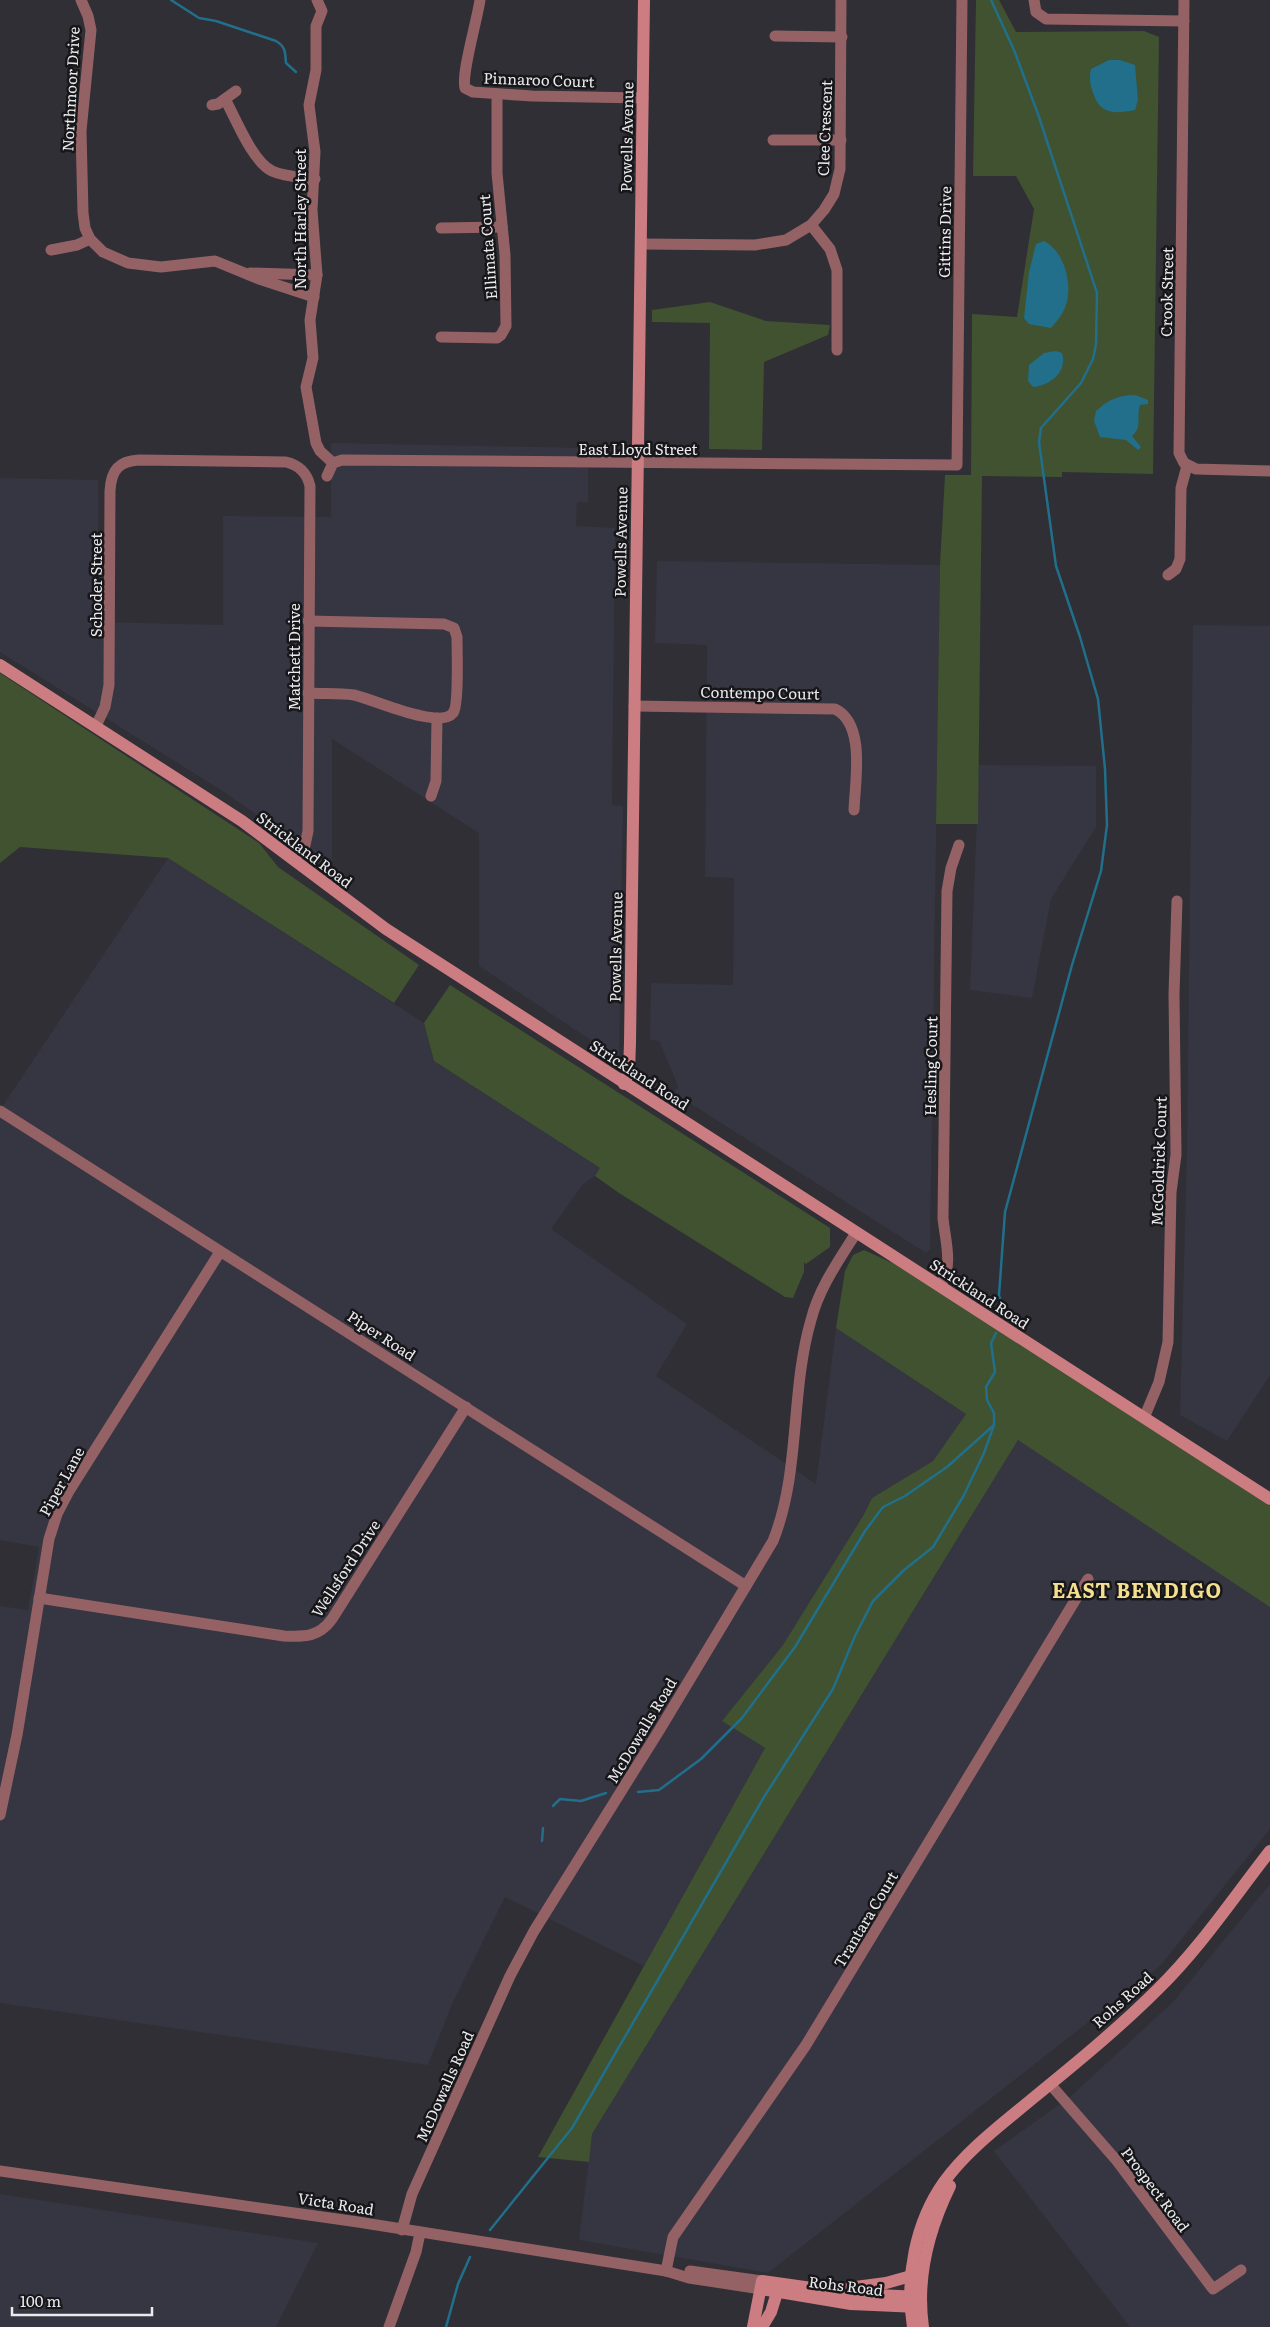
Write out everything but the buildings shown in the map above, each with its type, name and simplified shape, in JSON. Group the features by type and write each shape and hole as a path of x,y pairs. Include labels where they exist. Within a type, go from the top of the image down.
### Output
{"main road":[{"name":"Powells Avenue","path":"624,1084 628,1071 630,1044 644,0"},
{"name":"Strickland Road","path":"0,664 224,809 386,929 1270,1499"},
{"name":"Rohs Road","path":"916,2302 911,2276 920,2232 935,2197 949,2176 1002,2123 1135,2010 1176,1971 1270,1851"},
{"name":"Rohs Road","path":"916,2302 936,2219 950,2186 973,2150"},
{"path":"820,2290 886,2283 911,2276"},
{"path":"753,2327 761,2285"},
{"name":"Victa Road","path":"761,2285 779,2288"},
{"name":"Rohs Road","path":"779,2288 850,2304 916,2302"},
{"name":"Rohs Road","path":"779,2288 820,2290 916,2302"},
{"path":"762,2327 771,2312 779,2288"},
{"path":"913,2327 916,2302"},
{"path":"916,2302 922,2327"}],"street":[{"name":"Northmoor Drive","path":"81,0 88,16 91,30 81,131 83,213 85,228 90,239"},
{"name":"Pinnaroo Court","path":"480,0 464,72 465,88 473,92 497,94 643,98"},
{"name":"Clee Crescent","path":"641,244 766,245 786,240 811,225 834,194 840,169 841,0"},
{"name":"Gittins Drive","path":"957,465 962,0"},
{"path":"1034,0 1036,12 1046,19 1184,21"},
{"name":"Crook Street","path":"1184,0 1178,446 1182,461 1187,466"},
{"name":"North Harley Street","path":"320,5 316,26 316,70 309,97 315,152 312,219 317,275 310,320 313,358 307,377 306,399 316,443 320,451 333,463"},
{"path":"775,36 842,37"},
{"path":"212,105 236,91"},
{"name":"Ellimata Court","path":"440,337 497,338 505,331 505,255 497,173 497,94"},
{"path":"225,99 255,154 267,168 281,174 315,178"},
{"path":"773,140 840,140"},
{"path":"811,225 830,250 837,270 837,350"},
{"path":"441,228 502,227"},
{"path":"51,250 77,245 90,239 112,257 136,265 161,267 215,261 246,272 265,282 314,297"},
{"path":"246,272 317,275"},
{"name":"Schoder Street","path":"96,726 106,707 109,685 112,477 120,464 139,460 286,462"},
{"name":"East Lloyd Street","path":"333,463 342,460 957,465"},
{"name":"Matchett Drive","path":"286,462 301,468 310,486 308,831 305,845 294,860"},
{"path":"327,476 333,463"},
{"path":"1168,575 1176,569 1180,559 1181,488 1187,466 1201,470 1270,471"},
{"path":"308,621 444,624 454,628 457,637 456,707 452,715 437,718 405,712 352,695 308,693"},
{"name":"Contempo Court","path":"634,706 820,707 834,709 846,717 854,735 854,810"},
{"path":"431,796 436,781 437,718"},
{"name":"Hesling Court","path":"940,1286 945,1279 948,1261 943,1218 947,891 951,868 959,845"},
{"name":"McGoldrick Court","path":"1144,1418 1159,1382 1168,1342 1171,1192 1176,1155 1174,994 1177,902"},
{"name":"Piper Road","path":"0,1111 746,1586"},
{"name":"McDowalls Road","path":"402,2230 412,2194 523,1951 768,1552 782,1516 789,1478 810,1320 825,1284 856,1233"},
{"name":"Piper Lane","path":"0,1815 17,1735 49,1539 63,1502 220,1252"},
{"name":"Wellsford Drive","path":"39,1598 284,1636 309,1636 319,1632 332,1619 466,1407"},
{"name":"Trantara Court","path":"666,2271 673,2237 806,2045 1088,1579"},
{"name":"Prospect Road","path":"1050,2084 1118,2161 1213,2290 1240,2270"},
{"name":"Victa Road","path":"0,2171 402,2230 666,2271 690,2278 761,2285"},
{"path":"389,2327 416,2252 420,2233"}],"shaded area":[{"path":"331,443 588,448 588,502 577,502 576,526 615,528 612,805 623,806 619,1059 479,966 479,833 332,739 332,867 224,792 0,652 0,478 98,480 98,622 223,625 223,516 331,517"},
{"path":"657,561 940,565 930,1250 926,1253 674,1093 678,1086 659,1041 650,1040 651,983 733,985 734,878 705,877 707,645 655,643"},
{"path":"1193,625 1270,626 1270,1375 1227,1441 1180,1415 1187,1148"},
{"path":"979,765 1096,766 1096,827 1051,899 1032,998 970,990"},
{"path":"168,858 424,1023 434,1061 601,1169 595,1176 583,1184 551,1229 687,1324 656,1376 816,1484 836,1328 966,1414 933,1461 872,1498 863,1516 783,1646 722,1721 765,1748 644,1966 505,1897 453,2002 428,2065 0,2003 0,1606 28,1610 39,1547 0,1540 0,1110"},
{"path":"1018,1440 1270,1605 1270,1829 1160,1966 768,2273 579,2240 592,2134"},
{"path":"1270,1884 1270,2327 1130,2327 994,2151 1070,2097 1173,2002"},
{"path":"0,2194 318,2243 276,2327 0,2327"}],"green space":[{"path":"976,0 999,0 1016,32 1144,31 1159,37 1153,474 1062,472 1062,477 982,476 978,824 936,824 940,565 945,475 971,475 972,314 1017,317 1034,209 1016,176 973,176"},
{"path":"710,302 766,321 830,325 828,335 764,362 762,450 709,449 710,323 652,322 652,310"},
{"path":"0,673 259,843 278,867 419,965 394,1003 168,858 20,847 0,863"},
{"path":"450,985 830,1228 830,1247 806,1264 804,1262 804,1272 793,1298 785,1297 619,1193 595,1176 600,1168 434,1061 424,1023"},
{"path":"864,1250 897,1265 1270,1506 1270,1607 1018,1440 592,2134 589,2162 538,2157 765,1748 722,1721 783,1645 863,1516 872,1498 933,1461 966,1414 836,1328 845,1271 853,1255"}],"water":[{"path":"1109,60 1120,60 1135,65 1138,100 1135,110 1109,111 1100,106 1096,100 1091,84 1091,69"},
{"path":"1044,241 1057,252 1062,260 1068,288 1065,308 1051,328 1029,324 1024,318 1029,272 1036,244"},
{"path":"1056,351 1062,353 1063,360 1060,371 1046,384 1033,387 1028,381 1029,365 1044,353"},
{"path":"1135,395 1148,400 1148,404 1140,405 1137,429 1132,436 1141,447 1138,450 1126,440 1100,437 1094,421 1096,411 1105,404 1118,397"}],"waterway":[{"path":"171,0 199,18 216,21 276,41 283,48 286,63 296,72"},
{"path":"991,0 1014,50 1038,114 1097,293 1096,344 1093,359 1081,383 1041,428 1039,442 1056,566 1080,637 1098,699 1105,769 1107,825 1101,871 1072,965 1005,1212 999,1295 1005,1316"},
{"path":"638,1792 659,1790 701,1759 742,1718 795,1647 865,1531 883,1507 905,1496 947,1467 994,1425 994,1413 987,1400 986,1387 995,1372 991,1343 996,1333"},
{"path":"490,2230 572,2128 764,1797 833,1689 855,1636 873,1601 904,1570 933,1547 964,1495 984,1453 994,1425"},
{"path":"553,1806 560,1799 581,1801 606,1793"},
{"path":"542,1841 543,1828"},
{"path":"446,2327 458,2284 470,2257"}],"district":[{"name":"EAST BENDIGO","path":"1137,1589"}]}
